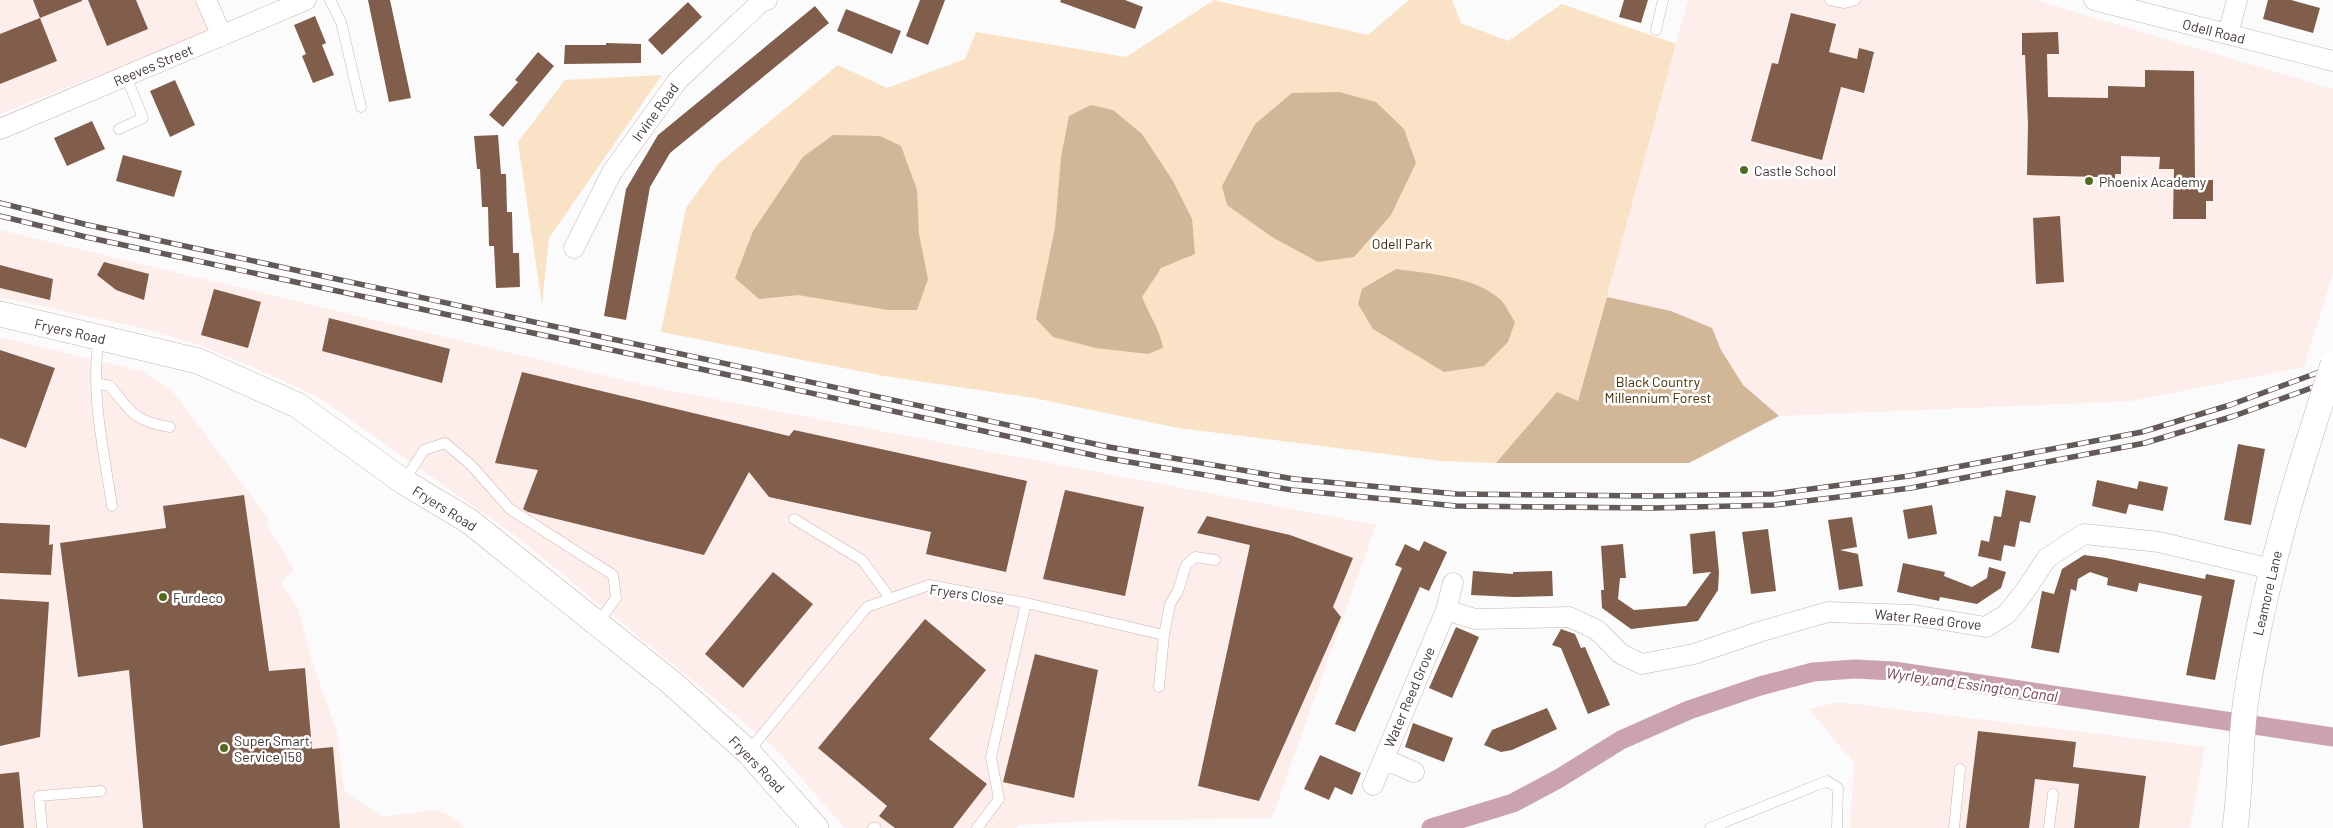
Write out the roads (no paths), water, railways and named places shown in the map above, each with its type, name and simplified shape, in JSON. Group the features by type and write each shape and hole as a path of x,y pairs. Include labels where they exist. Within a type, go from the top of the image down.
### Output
{"street":[{"path":"206,0 222,36"},
{"name":"Reeves Street","path":"0,129 306,0"},
{"name":"Odell Road","path":"2094,0 2333,61"},
{"path":"2228,34 2237,0"},
{"name":"Irvine Road","path":"574,248 612,172 678,80 762,1"},
{"name":"Fryers Road","path":"0,314 198,361 297,405 404,482 469,521 672,684 748,752 816,828"},
{"name":"Leamore Lane","path":"2235,828 2246,701 2257,632 2271,569 2333,364"},
{"name":"Water Reed Grove","path":"1446,610 1475,619 1569,617 1597,630 1621,654 1642,664 1694,654 1762,631 1828,612 1913,615 1986,627 2007,614 2047,558 2084,534 2159,542 2271,569"},
{"name":"Water Reed Grove","path":"1373,785 1446,610 1453,583"},
{"path":"1384,759 1414,772"}],"lane":[{"path":"330,0 341,22 361,107"},
{"path":"1656,30 1663,0"},
{"path":"1830,0 1845,3 1855,0"},
{"path":"119,128 143,118 126,76"},
{"path":"99,338 95,364 96,383 112,506"},
{"path":"96,383 110,386 126,408 141,420 170,427"},
{"path":"404,482 424,450 445,444 470,465 510,509 613,575 616,598 597,623"},
{"path":"794,519 862,560 890,598"},
{"path":"1159,687 1164,635 1170,604 1178,592 1186,565 1195,557 1215,560"},
{"name":"Fryers Close","path":"748,752 867,607 929,586 1026,603 1164,635"},
{"path":"977,828 1000,799 991,757 1026,603"},
{"path":"1954,828 1960,769"},
{"path":"1710,828 1827,781 1838,788 1837,828"},
{"path":"42,828 39,796 101,790"},
{"path":"2049,828 2053,794"}],"waterway":[{"name":"Wyrley and Essington Canal","path":"1431,828 1513,803 1558,779 1621,740 1689,710 1760,686 1813,672 1855,669 1894,671 2333,737"}],"railway":[{"path":"0,203 88,225 1109,447 1294,479 1457,494 1654,496 1773,494 1909,476 2142,432 2230,405 2333,367"},
{"path":"0,216 86,237 1106,458 1292,490 1456,506 1654,508 1774,505 1911,488 2145,443 2234,416 2333,380"}],"place":[{"name":"Castle School","path":"1744,170"},
{"name":"Phoenix Academy","path":"2089,181"},
{"name":"Furdeco","path":"163,597"},
{"name":"Super Smart Service 158","path":"224,748"}],"park label":[{"name":"Odell Park","path":"1402,243"},
{"name":"Black Country Millennium Forest","path":"1658,390"}]}
